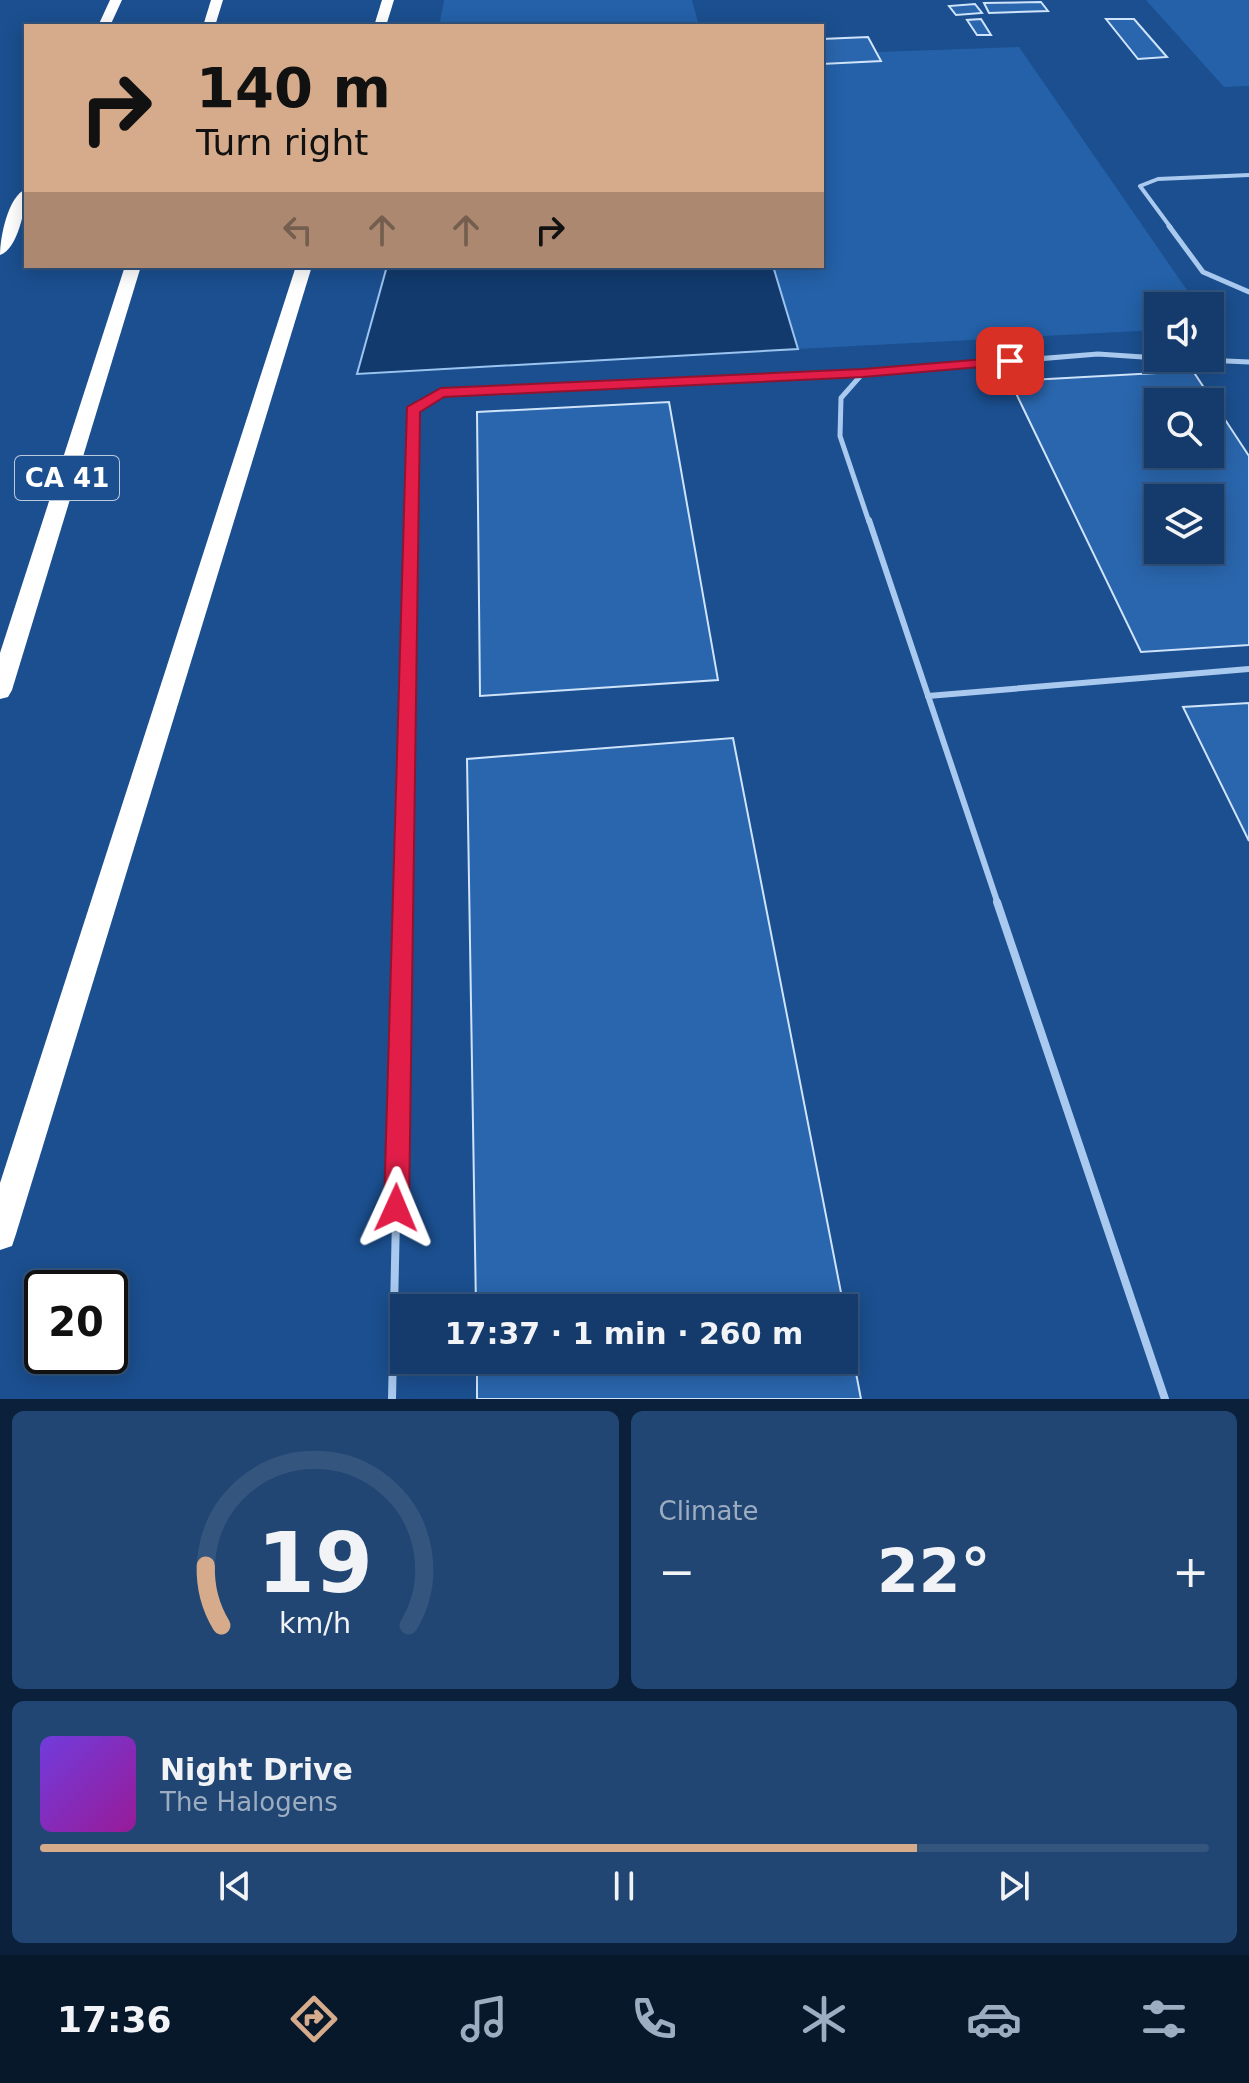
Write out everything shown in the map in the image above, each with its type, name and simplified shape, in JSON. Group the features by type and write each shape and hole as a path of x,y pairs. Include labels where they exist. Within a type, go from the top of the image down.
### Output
{"highway":[{"path":"381,24 388,0"},
{"path":"210,24 216,2"},
{"path":"105,24 114,4"},
{"path":"0,250 24,198"},
{"name":"CA 41","path":"0,690 132,268"},
{"path":"0,1234 303,268"}],"lane":[{"path":"1249,175 1158,179 1140,186 1203,272 1249,292"},
{"path":"392,1399 413,411 441,392 863,373 1098,354 1144,357"},
{"path":"1224,361 1249,362"},
{"path":"863,373 841,398 840,436 1165,1399"},
{"path":"928,696 1249,669"}],"shaded area":[{"path":"444,0 692,0 698,24 439,24"},
{"path":"1146,0 1249,0 1249,86 1224,87"},
{"path":"1019,47 1188,292 1144,292 1144,331 798,349 774,268 824,268 824,54"},
{"path":"386,268 774,268 798,349 357,374"}],"building":[{"path":"1041,2 1048,11 989,13 984,3"},
{"path":"975,4 982,13 956,15 949,6"},
{"path":"981,19 991,35 977,35 967,20"},
{"path":"1106,19 1134,19 1167,57 1138,59"},
{"path":"868,37 881,61 824,64 824,39"},
{"path":"1194,372 1204,388 1144,388 1144,468 1224,468 1224,418 1249,456 1249,645 1141,652 1010,381"},
{"path":"669,402 718,680 480,696 477,412"},
{"path":"1249,703 1249,841 1183,707"},
{"path":"733,738 841,1294 476,1294 467,759"},
{"path":"477,1374 856,1374 861,1399 477,1399"}],"route":[{"path":"396,1208 413,411 441,392 863,373 1010,361"}]}
